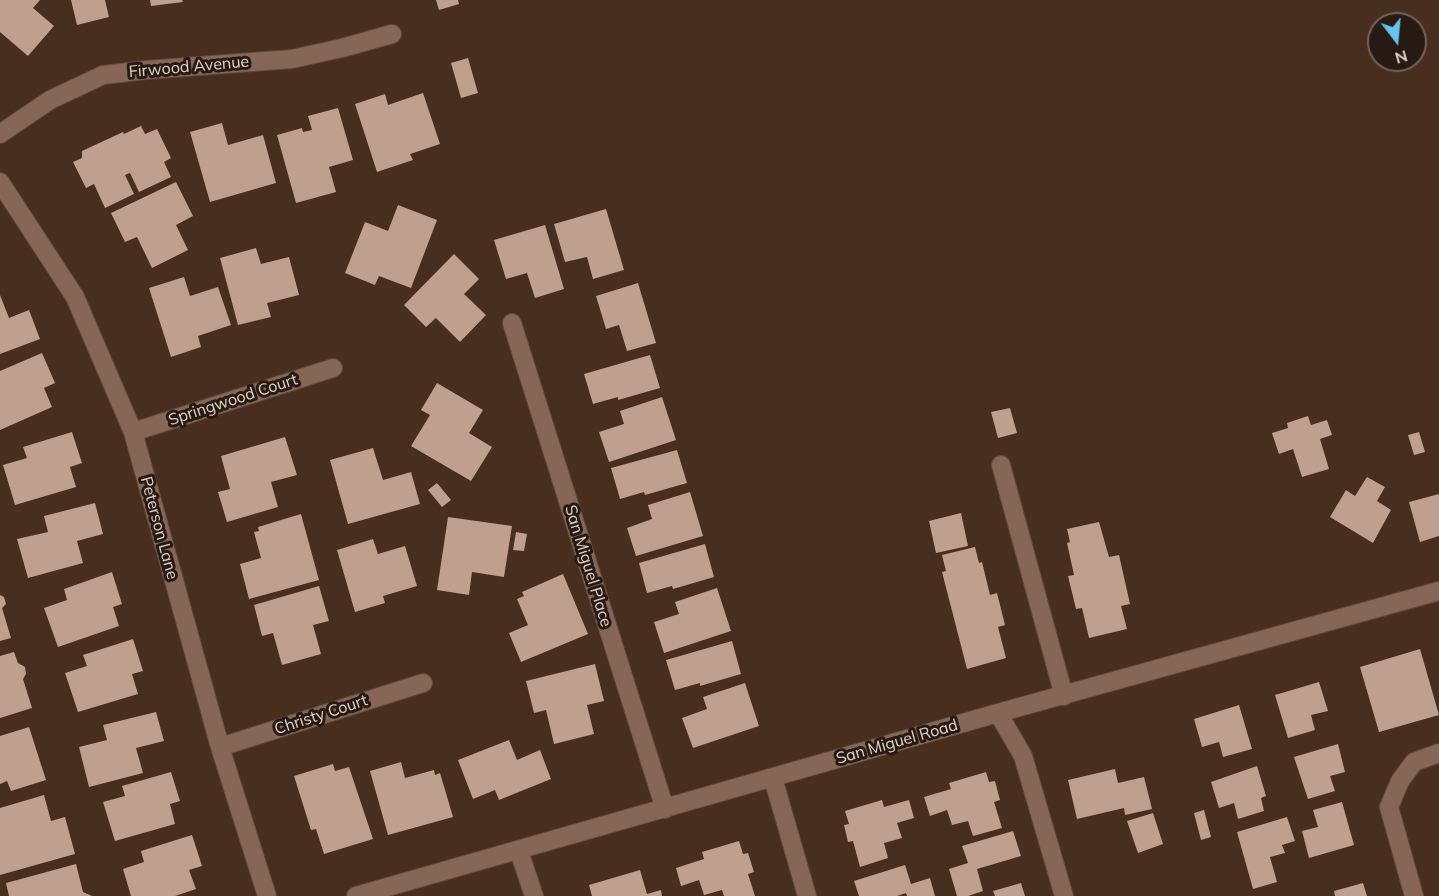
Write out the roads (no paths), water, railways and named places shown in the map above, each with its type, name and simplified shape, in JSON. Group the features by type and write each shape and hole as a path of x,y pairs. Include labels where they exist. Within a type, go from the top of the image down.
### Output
{"street":[{"name":"Firwood Avenue","path":"0,134 50,100 103,75 292,59 392,34"},
{"name":"Peterson Lane","path":"0,182 75,297 133,432 220,747 267,896"},
{"name":"San Miguel Place","path":"512,323 664,809"},
{"name":"Springwood Court","path":"133,432 333,368"},
{"path":"1001,465 1064,696"},
{"name":"San Miguel Road","path":"356,896 998,713 1439,591"},
{"name":"Christy Court","path":"220,747 423,683"},
{"path":"998,713 1023,756 1064,896"},
{"path":"1414,896 1389,807 1400,781 1414,762 1439,753"},
{"path":"773,778 807,896"},
{"path":"519,850 534,896"}]}
